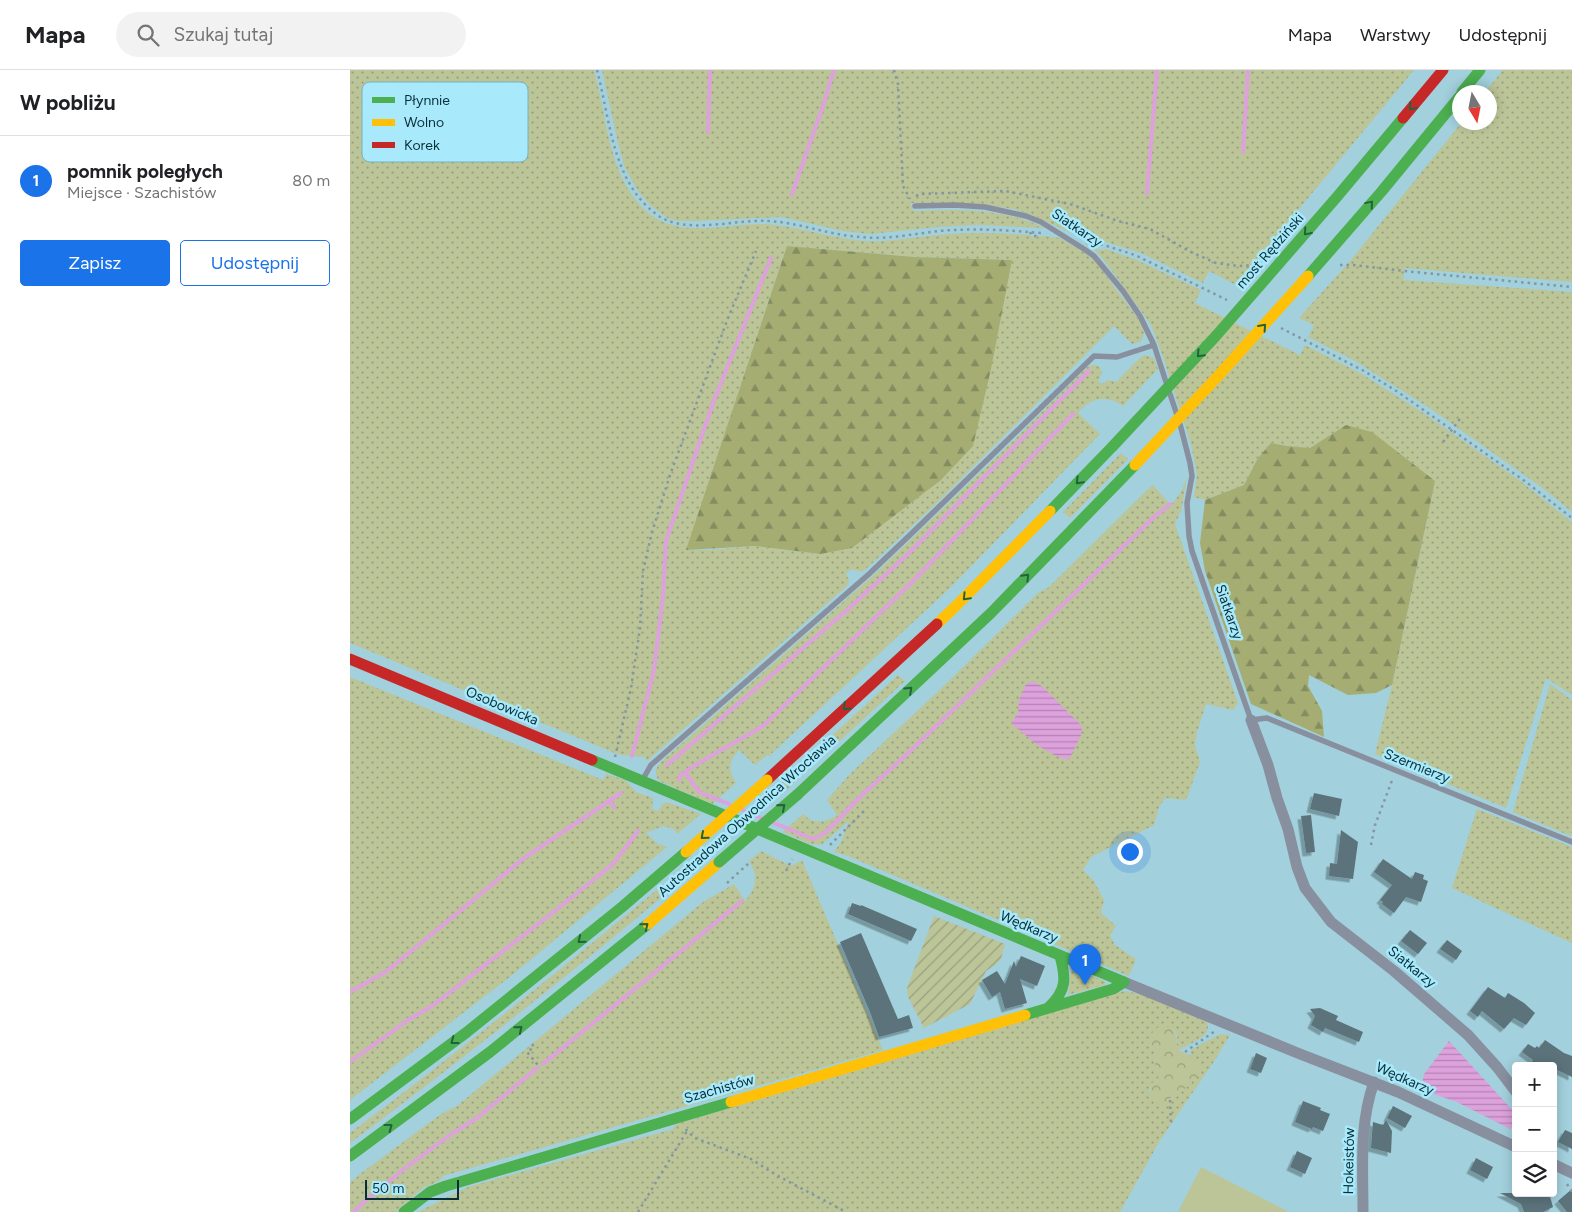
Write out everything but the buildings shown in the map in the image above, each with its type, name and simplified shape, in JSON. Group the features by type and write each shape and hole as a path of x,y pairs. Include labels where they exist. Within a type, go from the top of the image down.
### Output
{"main road":[{"name":"most Rędziński","path":"1114,446 1215,337 1336,198 1443,70"},
{"path":"1468,85 1480,70"},
{"name":"Autostradowa Obwodnica Wrocławia","path":"350,1156 490,1052 650,923 797,795 991,612 1194,403 1315,269 1452,106"},
{"name":"Autostradowa Obwodnica Wrocławia","path":"350,1119 467,1032 622,907 686,852 957,605 1114,446"},
{"name":"Osobowicka","path":"350,659 642,781"},
{"name":"Wędkarzy","path":"642,781 1124,982"},
{"path":"1048,1008 1060,996 1064,987 1065,976 1060,956"},
{"name":"Szachistów","path":"404,1212 430,1192 446,1186 1113,989 1124,982"}],"street":[{"name":"Siatkarzy","path":"1252,720 1268,765 1288,829 1297,867 1305,888 1331,922 1394,971 1468,1035 1497,1066 1512,1087"},
{"name":"Wędkarzy","path":"1124,982 1374,1082 1512,1145"},
{"name":"Hokeistów","path":"1363,1212 1364,1128 1374,1082"},
{"path":"1557,1166 1572,1174"}],"lane":[{"name":"Siatkarzy","path":"916,206 955,205 985,207 1033,219 1062,234 1094,256 1123,291 1140,316 1154,345 1181,427 1190,463 1192,476 1187,503 1192,551 1252,720"},
{"path":"642,781 651,765 869,574 1094,356 1116,357 1154,345"},
{"name":"Szermierzy","path":"1252,720 1266,718 1572,842"}],"path":[{"path":"597,70 614,145 622,168 635,192 655,214 677,224 694,225 764,220 795,224 859,237 878,238 965,230 1062,234"},
{"path":"894,70 898,84 904,186 910,199 920,194 1005,191 1070,204 1118,221 1150,229 1191,252 1216,263 1238,266 1257,265"},
{"path":"1086,240 1135,255 1232,302"},
{"path":"613,769 631,688 640,628 644,571 652,532 670,475 728,318 756,251"},
{"path":"1334,265 1353,265 1572,287"},
{"path":"1276,325 1364,371 1398,392 1526,482 1572,518"},
{"path":"1443,442 1462,416"},
{"path":"1371,845 1375,825 1396,772"},
{"path":"824,857 830,845 866,808"},
{"path":"727,883 749,863"},
{"path":"1185,1052 1210,1036 1216,1030 1219,1020"},
{"path":"532,1044 534,1047 527,1052 538,1065"},
{"path":"1170,1100 1171,1124"},
{"path":"638,1212 686,1131 683,1115"},
{"path":"686,1131 695,1138 751,1159 778,1176 846,1212"}],"green space":[{"path":"350,70 594,70 610,144 623,180 645,210 658,219 672,225 687,228 750,224 778,225 841,238 866,241 972,233 1017,234 1032,237 1060,238 1084,252 1096,262 1143,327 1144,334 1142,339 1140,342 1132,344 1114,326 937,503 865,570 861,572 851,569 846,574 849,580 848,585 647,761 645,757 621,755 350,643","holes":["787,246 914,257 1012,260 820,554 755,546 687,550"]},
{"path":"602,70 1414,70 1236,285 1209,271 1203,283 1141,253 1069,232 1032,215 1013,209 980,204 910,203 914,211 964,210 997,213 1029,221 1045,228 979,225 870,234 843,231 782,217 695,221 679,221 667,218 650,205 638,191 625,168"},
{"path":"1503,70 1572,70 1572,282 1405,268 1403,280 1572,292 1572,512 1544,489 1431,409 1355,361 1308,337 1314,325 1299,318 1351,260 1455,130 1497,130 1497,85 1491,85"},
{"path":"1084,243 1093,245 1096,249 1106,249 1137,260 1201,290 1195,303 1300,355 1305,345 1362,374 1422,412 1519,480 1572,522 1572,695 1546,678 1506,808 1375,754 1392,685 1435,481 1346,425 1310,448 1271,443 1258,458 1244,485 1205,500 1194,497 1197,475 1191,444 1151,325 1097,252"},
{"path":"787,246 914,257 1012,260 991,369 973,446 941,480 852,548 820,554 755,546 686,550"},
{"path":"1145,355 1154,358 1158,369 1123,406 1111,400 1099,399 1087,404 1078,413 1100,434 950,588 769,756 767,755 755,765 739,750 730,766 736,783 712,804 659,781 656,771 662,761 876,573 1087,367 1095,365 1099,367 1102,373 1098,381 1102,384 1108,380 1116,382"},
{"path":"1346,425 1372,432 1435,481 1392,685 1376,693 1348,695 1309,675 1308,686 1322,711 1324,737 1251,704 1205,571 1200,543 1205,500 1244,485 1258,458 1271,443 1310,448"},
{"path":"1121,453 1128,459 1070,518 1063,512"},
{"path":"1187,478 1181,511 1175,524 1238,703 1233,710 1206,704 1195,745 1200,762 1186,800 1165,798 1159,807 1154,825 1091,857 1083,870 1094,881 1104,900 1101,913 1116,926 1110,935 1115,945 1136,959 1129,976 848,856 834,852 841,842 849,821 821,845 810,844 783,832 803,814 811,820 820,822 829,820 837,815 827,800 850,774 948,682 1038,593 1049,587 1147,490 1153,485 1169,503 1173,503 1181,492"},
{"path":"898,675 905,681 786,790 778,785"},
{"path":"350,677 603,780 606,774 625,780 636,792 653,798 652,809 658,811 666,802 701,814 677,834 674,829 663,826 646,833 658,844 667,847 511,976 350,1100"},
{"path":"1550,684 1572,700 1571,836 1513,812"},
{"path":"1477,809 1572,847 1572,943 1452,888"},
{"path":"761,851 791,866 802,860 883,1050 443,1176 439,1181 423,1188 396,1212 350,1212 350,1183 360,1174 441,1114 457,1106 703,902 734,884 745,901 752,892 755,882 754,872 749,861"},
{"path":"697,856 707,859 531,1004 350,1143 350,1133 526,997"},
{"path":"934,916 1005,944 1001,959 986,971 970,1004 924,1028 908,997 907,988"},
{"path":"1071,968 1105,981 1105,985 1068,995"},
{"path":"1125,991 1140,994 1206,1020 1208,1025 1206,1034 1185,1047 1178,1045 1177,1035 1173,1028 1150,1044 1156,1055 1155,1062 1160,1077 1149,1089 1150,1098 1172,1096 1173,1093 1183,1089 1197,1076 1195,1059 1190,1055 1191,1050 1220,1034 1230,1035 1159,1142 1120,1212 418,1212 468,1187 673,1129 676,1124"},
{"path":"1165,1026 1175,1032 1177,1043 1183,1048 1178,1050 1198,1060 1201,1068 1194,1080 1186,1088 1173,1093 1165,1103 1158,1104 1149,1095 1151,1084 1159,1077 1155,1066 1156,1055 1150,1044 1150,1036 1156,1028"},
{"path":"1201,1167 1287,1211 1287,1212 1178,1212"}],"shaded area":[{"path":"1033,681 1043,687 1082,726 1081,735 1069,760 1045,750 1011,723 1018,713 1019,700 1026,684"},
{"path":"1449,1041 1512,1110 1512,1127 1510,1129 1457,1102 1428,1092 1422,1085 1424,1074"}],"waterway":[{"path":"708,132 710,70"},
{"path":"792,194 834,70"},
{"path":"1147,193 1157,70"},
{"path":"1243,152 1248,70"},
{"path":"632,756 654,670 663,596 666,541 713,403 771,258"},
{"path":"667,765 846,611 909,553 1089,371"},
{"path":"679,780 680,776 692,767 763,726 913,581 1073,414"},
{"path":"774,823 813,839 825,833 864,793 1170,504"},
{"path":"685,772 699,792 729,804"},
{"path":"350,992 387,971 524,858 621,793"},
{"path":"609,800 614,807"},
{"path":"742,810 761,818"},
{"path":"350,1062 408,1020 432,1006 556,910 613,864 638,831"},
{"path":"543,1064 742,901"},
{"path":"354,1212 404,1169 450,1135 477,1118 537,1068"}],"traffic: fast":[{"path":"1468,85 1480,70"},
{"path":"1308,276 1382,191 1452,106"},
{"path":"1113,446 1215,337 1403,118"},
{"path":"1050,511 1113,446"},
{"path":"797,795 991,613 1135,465"},
{"path":"592,760 1124,982"},
{"path":"719,862 797,795"},
{"path":"350,1119 467,1032 622,907 686,852"},
{"path":"350,1156 490,1052 648,924"},
{"path":"1049,1007 1059,995 1064,983 1060,956"},
{"path":"1025,1015 1113,989 1124,982"},
{"path":"404,1212 430,1192 446,1186 731,1102"}],"traffic: slow":[{"path":"1135,465 1308,276"},
{"path":"937,624 1050,511"},
{"path":"686,852 767,780"},
{"path":"648,924 719,862"},
{"path":"731,1102 1025,1015"}],"traffic: jam":[{"path":"1403,118 1443,70"},
{"path":"767,780 937,624"},
{"path":"350,659 592,760"}],"place":[{"name":"pomnik poległych","path":"1085,985"}]}
